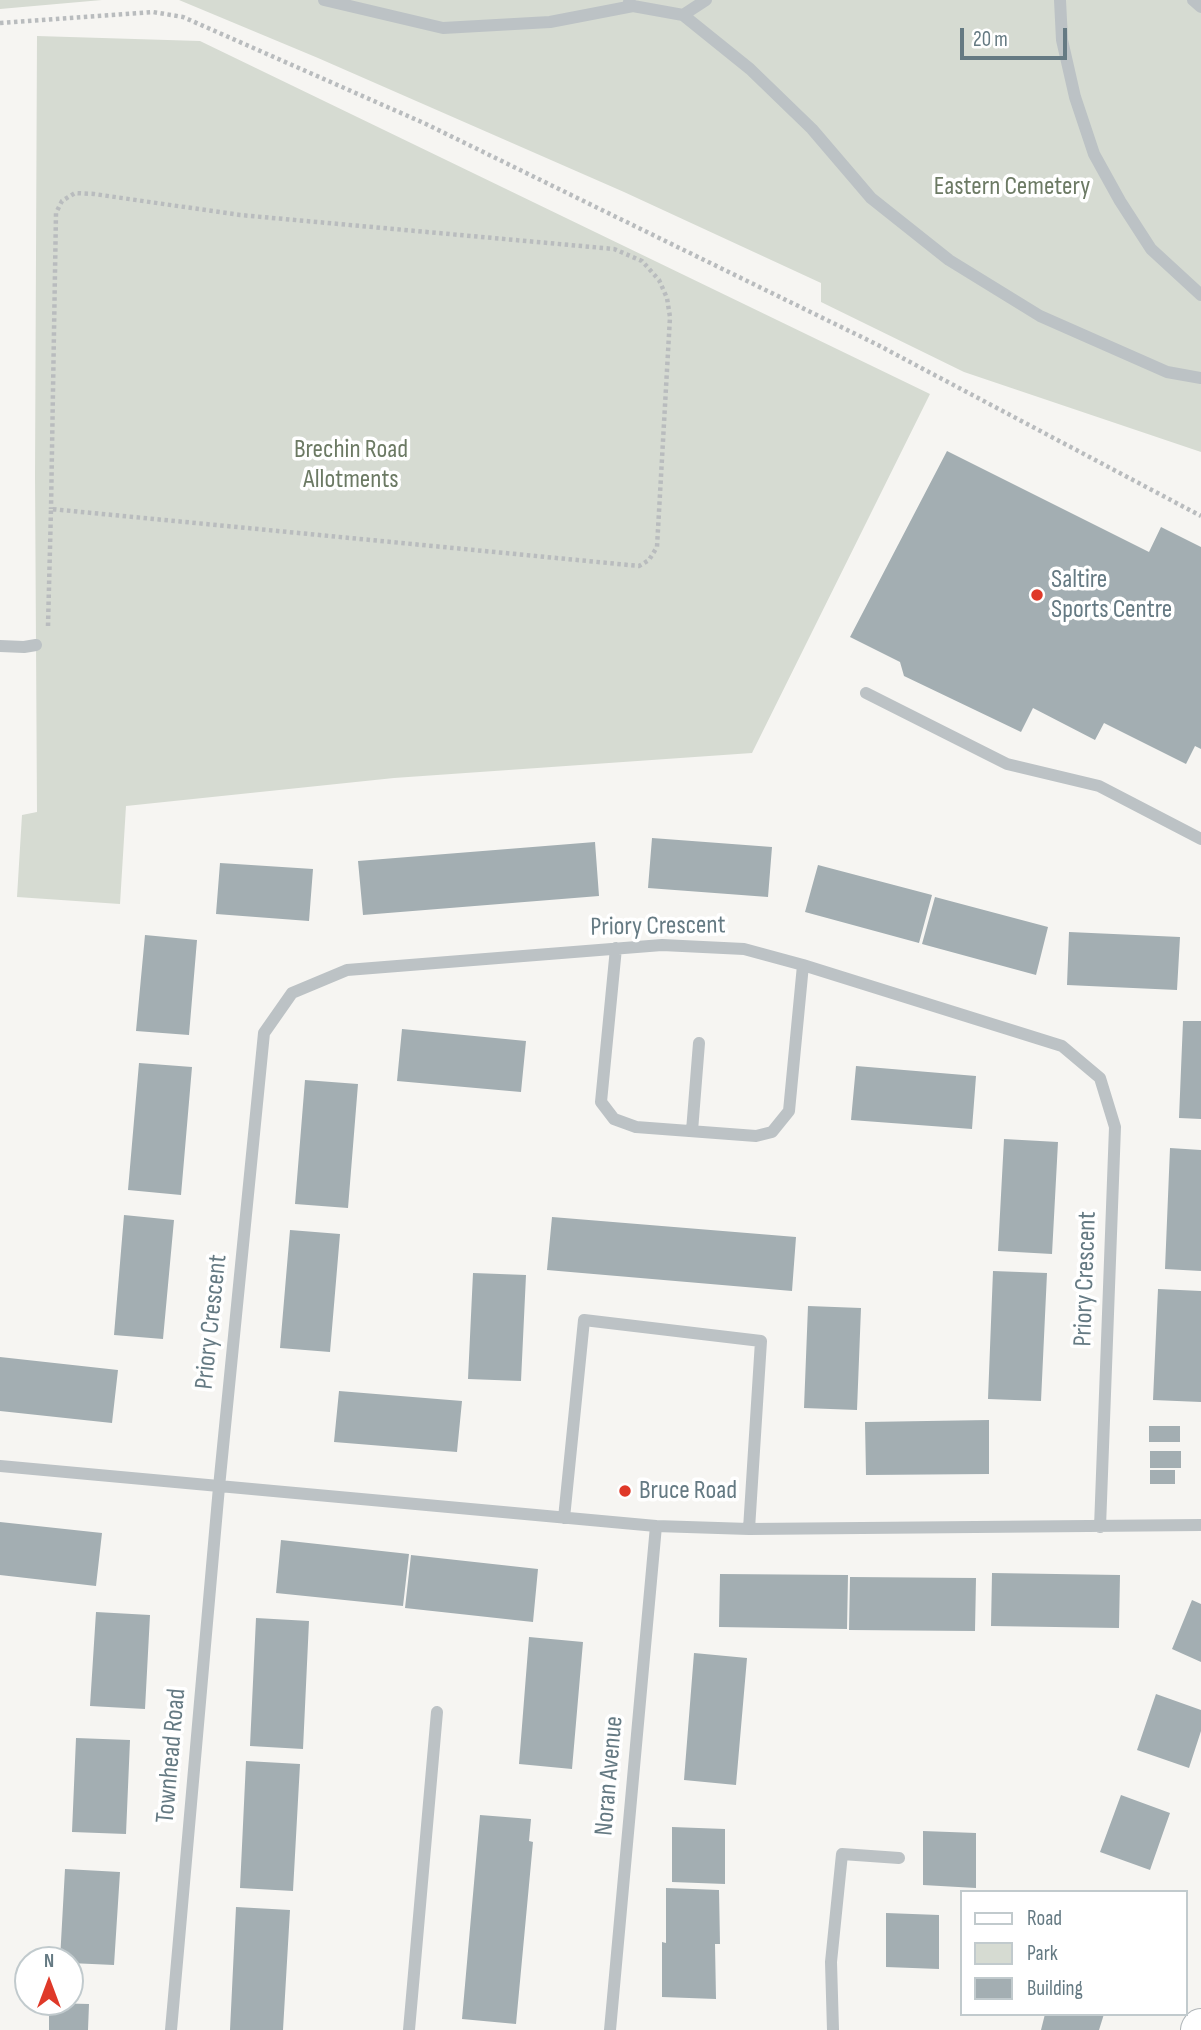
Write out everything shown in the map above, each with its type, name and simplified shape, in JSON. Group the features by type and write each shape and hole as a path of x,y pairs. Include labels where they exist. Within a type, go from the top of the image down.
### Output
{"street":[{"path":"324,0 443,28 550,22 631,3 683,15 750,69 813,129 871,198 949,260 1041,316 1167,372 1201,378"},
{"path":"683,15 706,0"},
{"path":"1060,0 1062,40 1075,97 1094,154 1151,249 1201,295"},
{"path":"1193,0 1201,7"},
{"path":"0,646 36,645"},
{"path":"866,693 1007,764 1099,786 1201,839"},
{"name":"Priory Crescent","path":"219,1487 264,1033 292,993 347,971 663,945 744,949 803,965 1062,1046 1100,1078 1115,1127 1100,1527"},
{"path":"616,948 601,1102 614,1119 636,1127 756,1136 772,1132 789,1111 803,965"},
{"path":"692,1131 699,1043"},
{"path":"564,1518 583,1320 761,1341 749,1529"},
{"path":"0,1466 656,1526 749,1529 1201,1525"},
{"name":"Townhead Road","path":"171,2030 219,1487"},
{"name":"Noran Avenue","path":"610,2030 656,1526"},
{"path":"409,2030 438,1712"},
{"path":"833,2030 831,1962 842,1854 899,1858"}],"path":[{"path":"0,23 153,12 183,17 426,124 876,344 1201,516"},
{"path":"36,645 48,637 56,213 62,201 75,193 240,215 614,249 642,261 659,280 667,298 670,317 657,547 649,561 639,566 51,509"}],"green space":[{"path":"0,0 102,0 0,9"},
{"name":"Eastern Cemetery","path":"179,0 1201,0 1201,452 964,372 821,302 821,283 624,192"},
{"name":"Brechin Road Allotments","path":"37,36 200,41 930,394 752,753 394,778 126,806 120,904 17,897 22,815 37,812"}],"building":[{"name":"Saltire Sports Centre","path":"947,451 1149,552 1161,527 1201,547 1201,749 1195,746 1186,764 1104,723 1095,740 1033,708 1021,732 904,676 900,662 850,637"},
{"path":"652,838 772,847 768,897 648,888"},
{"path":"595,842 599,896 363,915 358,861"},
{"path":"220,863 313,869 309,921 216,914"},
{"path":"818,865 932,895 919,943 805,912"},
{"path":"935,897 1048,927 1036,975 922,944"},
{"path":"1069,932 1180,937 1177,990 1067,985"},
{"path":"145,935 197,940 189,1035 136,1031"},
{"path":"1183,1021 1201,1021 1201,1119 1179,1118"},
{"path":"402,1029 526,1041 521,1092 397,1081"},
{"path":"139,1063 192,1067 181,1195 128,1190"},
{"path":"856,1066 976,1076 972,1129 851,1120"},
{"path":"305,1080 358,1084 348,1208 295,1204"},
{"path":"1004,1139 1058,1142 1052,1254 998,1251"},
{"path":"1170,1148 1201,1150 1201,1271 1165,1269"},
{"path":"124,1215 174,1220 163,1339 114,1335"},
{"path":"552,1217 796,1237 792,1291 547,1270"},
{"path":"290,1230 340,1234 330,1352 280,1348"},
{"path":"993,1271 1047,1273 1041,1401 988,1399"},
{"path":"473,1273 526,1275 521,1381 468,1379"},
{"path":"1158,1289 1201,1291 1201,1402 1153,1400"},
{"path":"808,1306 861,1308 857,1410 804,1408"},
{"path":"0,1357 118,1370 112,1423 0,1411"},
{"path":"339,1391 462,1401 457,1452 334,1442"},
{"path":"989,1420 989,1474 866,1475 865,1422"},
{"path":"1149,1426 1180,1426 1180,1442 1149,1442"},
{"path":"1150,1451 1181,1451 1181,1468 1150,1468"},
{"path":"1150,1470 1175,1470 1175,1484 1150,1484"},
{"path":"0,1522 102,1533 96,1586 0,1575"},
{"path":"281,1540 409,1554 403,1606 276,1593"},
{"path":"411,1555 538,1569 533,1622 405,1608"},
{"path":"992,1573 1120,1575 1119,1628 991,1626"},
{"path":"720,1574 848,1575 847,1629 719,1627"},
{"path":"850,1577 976,1578 975,1631 849,1630"},
{"path":"1192,1600 1201,1604 1201,1662 1172,1649"},
{"path":"96,1612 150,1615 145,1709 90,1706"},
{"path":"256,1618 309,1621 303,1749 250,1746"},
{"path":"529,1637 583,1642 572,1769 519,1764"},
{"path":"694,1653 747,1658 736,1785 684,1780"},
{"path":"1156,1694 1201,1710 1201,1731 1189,1768 1137,1750"},
{"path":"76,1738 130,1740 126,1834 72,1832"},
{"path":"246,1761 300,1764 293,1891 240,1888"},
{"path":"1121,1795 1170,1813 1150,1870 1100,1852"},
{"path":"480,1815 531,1819 529,1841 533,1842 516,2024 462,2019"},
{"path":"672,1827 725,1829 725,1884 672,1882"},
{"path":"923,1831 976,1833 976,1888 923,1885"},
{"path":"65,1869 120,1872 114,1965 84,1964 84,1946 61,1946"},
{"path":"666,1888 719,1890 720,1944 715,1944 716,1999 662,1997"},
{"path":"236,1907 290,1910 283,2030 230,2030"},
{"path":"886,1913 939,1915 939,1969 886,1967"},
{"path":"84,2004 89,2004 88,2030 49,2030 49,2016 84,2016"},
{"path":"1044,2016 1103,2016 1099,2030 1041,2030"}],"place":[{"name":"Saltire Sports Centre","path":"1037,595"},
{"name":"Bruce Road","path":"625,1491"}]}
